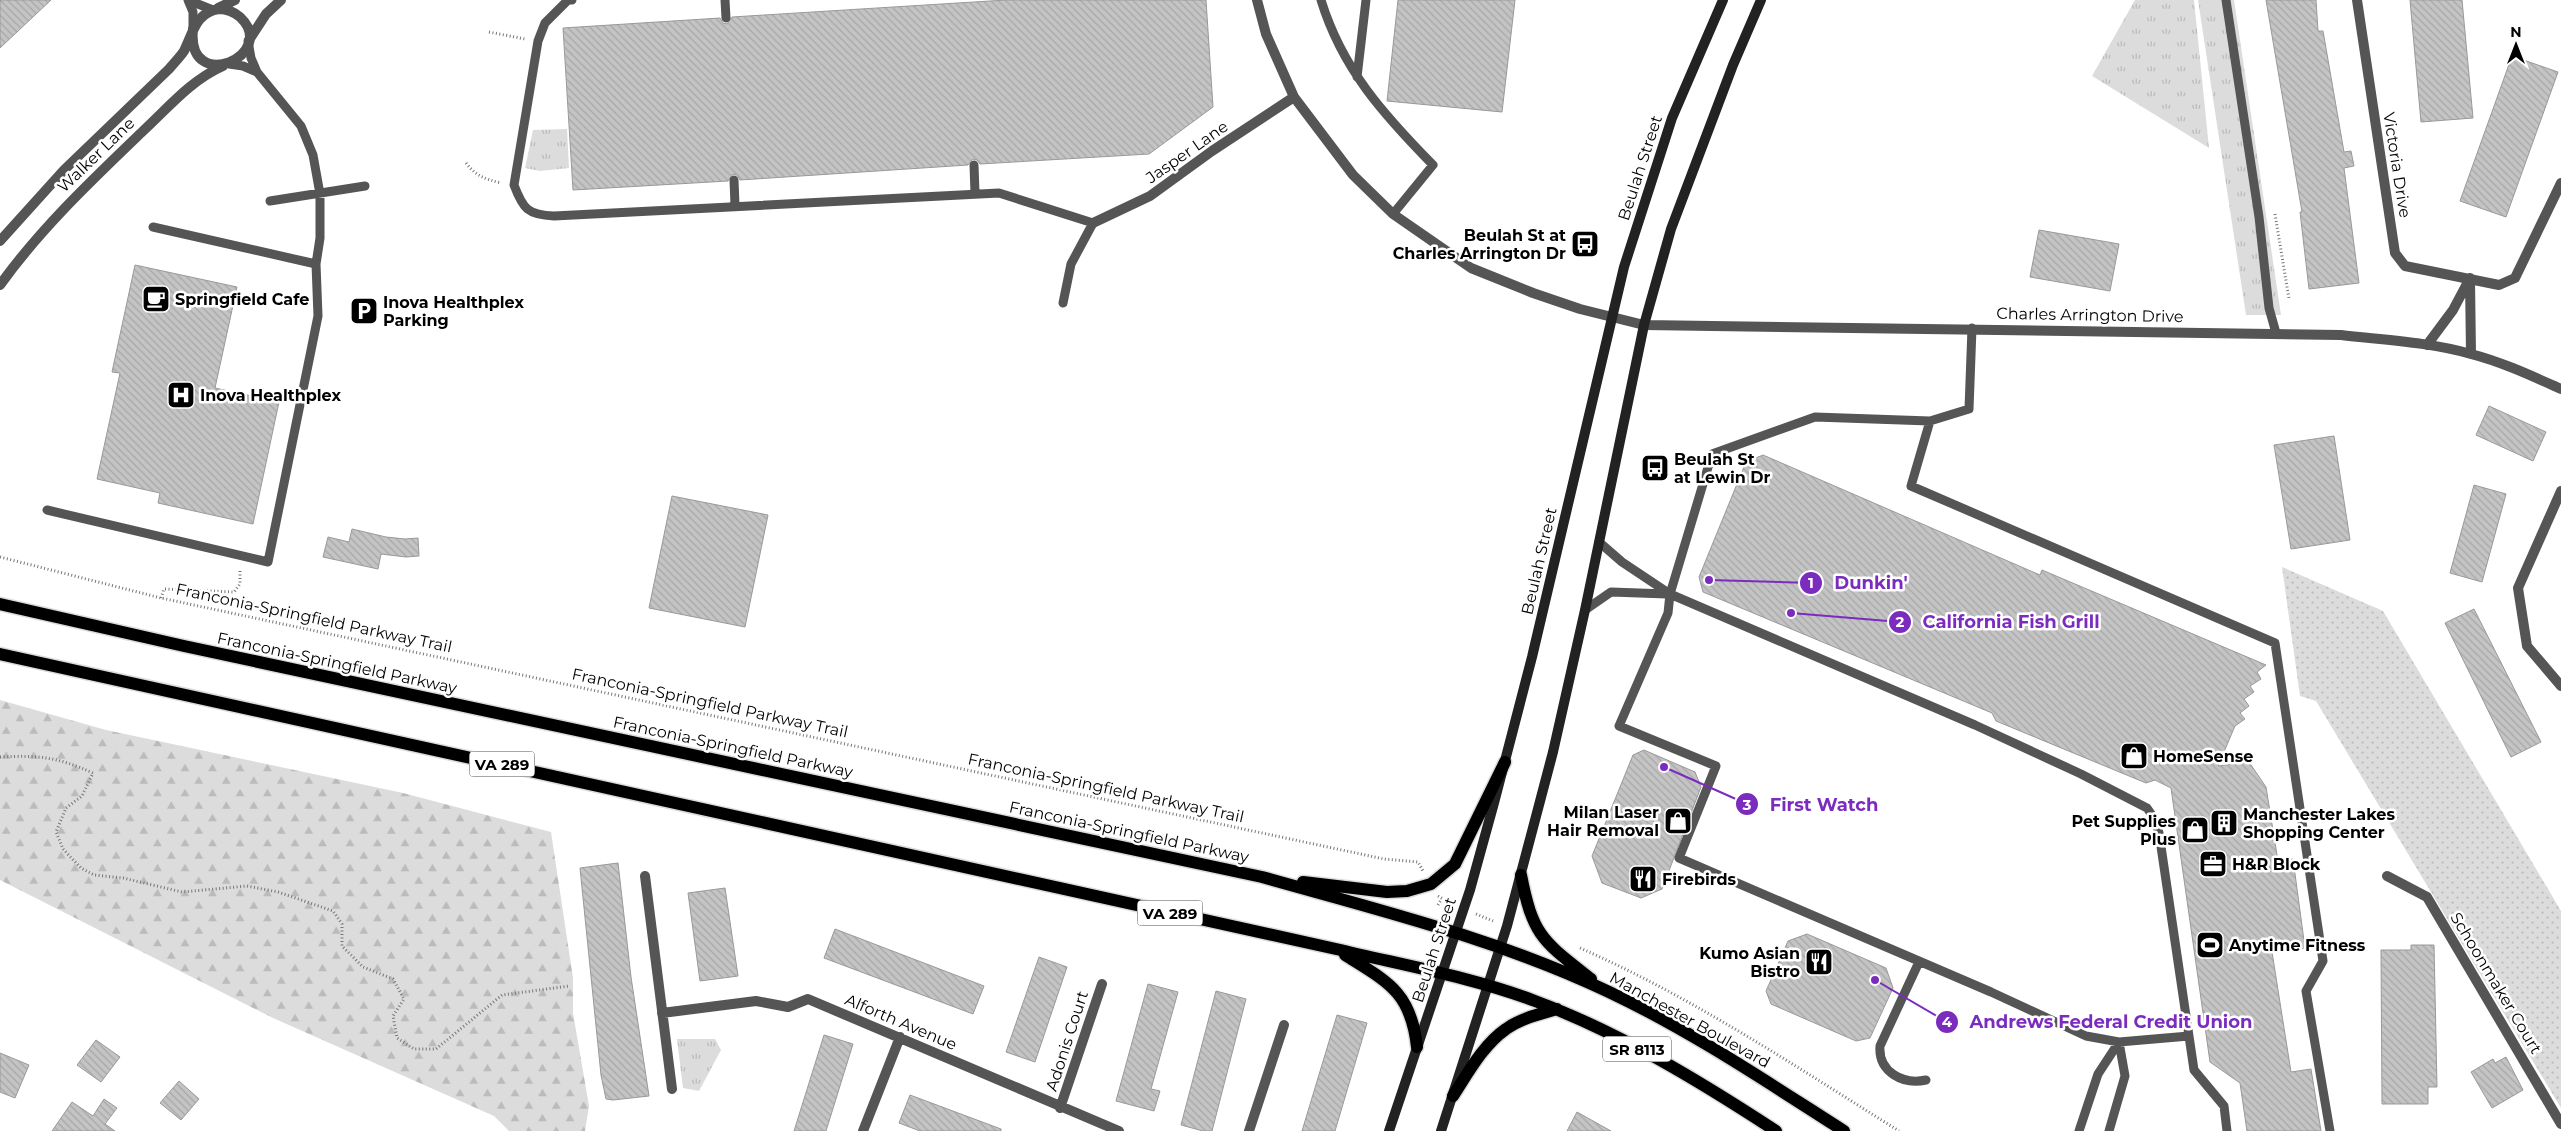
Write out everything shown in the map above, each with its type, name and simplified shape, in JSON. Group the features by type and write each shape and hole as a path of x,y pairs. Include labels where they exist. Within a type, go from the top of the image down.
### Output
{"main road":[{"name":"Beulah Street","path":"1388,1131 1464,909 1505,762 1610,318 1642,205 1672,118 1723,0"},
{"path":"1441,1131 1507,926 1553,752 1585,610 1644,324 1671,229 1733,65 1761,0"},
{"name":"Franconia-Springfield Parkway","path":"0,604 166,643 1262,877 1456,932"},
{"name":"VA 289","path":"0,654 1442,975"},
{"path":"1262,877 1387,892 1407,891 1431,884 1455,864 1505,762"},
{"path":"1521,874 1528,908 1536,930 1542,938 1607,991"},
{"name":"Manchester Boulevard","path":"1456,932 1607,991 1695,1037 1844,1131"},
{"path":"1336,950 1380,977 1399,994 1411,1015 1417,1046"},
{"name":"SR 8113","path":"1442,975 1488,987 1557,1009 1657,1060 1776,1131"},
{"path":"1452,1096 1487,1047 1507,1028 1528,1018 1557,1009"}],"street":[{"name":"Walker Lane","path":"0,241 64,170 169,69 183,53 198,20 213,10 235,0"},
{"name":"Walker Lane","path":"0,285 46,227 111,161 190,87 209,73 240,57 256,27 281,0"},
{"name":"Charles Arrington Drive","path":"1257,0 1266,34 1294,97 1353,175 1393,214 1471,268 1533,293 1610,318 1644,324 2341,335 2428,345 2471,354 2527,374 2561,390"},
{"name":"Victoria Drive","path":"2357,0 2395,253 2405,266 2499,285 2515,278 2561,183"},
{"path":"213,10 232,11 240,17 245,24 248,41"},
{"path":"193,29 194,48 199,56 215,65 229,64"},
{"name":"Jasper Lane","path":"1093,222 1150,196 1212,151 1294,97"},
{"path":"2428,345 2453,310 2470,278"},
{"path":"2470,278 2471,354"},
{"path":"2561,491 2518,588 2527,646 2561,686"},
{"path":"645,876 672,1089"},
{"name":"Schoonmaker Court","path":"2387,876 2427,897 2561,1124"},
{"name":"Adonis Court","path":"1060,1108 1102,984"},
{"name":"Alforth Avenue","path":"662,1013 756,1001 788,1007 808,999 900,1037 1060,1108 1119,1131"},
{"path":"1249,1131 1284,1025"},
{"path":"863,1131 900,1037"}],"lane":[{"path":"188,0 213,10"},
{"path":"188,0 193,12 193,29"},
{"path":"572,0 568,0 545,23 538,41 514,185 520,202 528,211 539,216 999,192 1093,222 1071,264 1063,303"},
{"path":"725,0 726,18"},
{"path":"1321,0 1331,32 1357,77 1396,127 1433,166 1393,214"},
{"path":"1357,77 1366,0"},
{"path":"2226,0 2259,217 2269,308 2276,333"},
{"path":"47,510 241,554 268,562 318,316 316,264 320,238 320,194 313,155 300,126 257,72 251,58 248,41"},
{"path":"229,64 243,66 257,72"},
{"path":"974,165 975,193"},
{"path":"734,180 736,205"},
{"path":"270,201 364,186"},
{"path":"153,227 316,264"},
{"path":"1972,328 1969,409 1930,421 1814,417 1712,454 1670,594 1668,613 1619,726 1716,766 1679,858 2086,1036 2119,1042 2190,1036"},
{"path":"1930,421 1911,486 2276,642 2323,960 2306,990 2330,1131"},
{"path":"1599,542 1622,562 1670,594 1975,725 2081,774 2147,808 2154,818 2159,833 2194,1070 2224,1106 2227,1131"},
{"path":"1585,610 1611,592 1630,591 1670,594"},
{"path":"1919,962 1880,1046 1880,1053 1882,1064 1890,1073 1915,1082 1926,1080"},
{"path":"2079,1131 2098,1074 2119,1042"},
{"path":"2110,1131 2125,1076 2119,1042"}],"path":[{"path":"489,32 538,41"},
{"path":"466,162 473,172 482,178 514,185"},
{"path":"162,598 164,589 234,592 240,581 241,554"},
{"name":"Franconia-Springfield Parkway Trail","path":"0,556 162,598 1030,785 1384,859 1418,862"},
{"path":"0,757 42,756 69,762 93,773 82,796 66,808 56,832 62,849 81,868 94,876 123,878 182,892 247,886 278,892 333,911 342,924 342,946 362,967 393,979 404,999 393,1016 397,1038 414,1048 436,1049 502,995 569,986"},
{"path":"1437,894 1440,900 1507,926"},
{"path":"1438,906 1440,900"},
{"path":"1576,946 1624,968 1699,1007 1899,1131"}],"green space":[{"path":"2135,0 2194,0 2209,148 2092,76"},
{"path":"2198,0 2234,0 2281,315 2246,315"},
{"path":"567,129 569,168 540,171 525,168 533,130"},
{"path":"2282,567 2383,611 2561,911 2561,1108 2316,701 2300,696"},
{"path":"0,700 106,730 403,793 551,832 573,978 573,1013 589,1106 585,1131 509,1131 494,1116 273,1018 0,880"},
{"path":"677,1039 715,1039 721,1050 699,1091 683,1088"}],"building":[{"path":"0,0 51,0 0,48"},
{"path":"1006,0 1206,0 1213,107 1149,154 980,164 977,160 973,159 968,165 740,180 737,175 733,174 728,181 573,190 563,28 720,18 723,23 727,24 732,17"},
{"path":"1398,0 1515,0 1502,112 1387,101"},
{"path":"2266,0 2316,0 2318,31 2323,31 2344,152 2351,151 2354,166 2344,168 2359,283 2309,289 2300,212 2302,212"},
{"path":"2410,0 2462,0 2473,118 2421,122"},
{"path":"2512,56 2558,72 2506,217 2460,201"},
{"path":"2039,230 2119,244 2110,291 2030,277"},
{"name":"Inova Healthplex","path":"135,265 237,287 215,388 279,402 253,524 158,503 160,493 97,479 120,373 112,372"},
{"path":"2489,406 2546,432 2533,461 2476,435"},
{"path":"2334,436 2350,540 2291,549 2274,445"},
{"name":"Manchester Lakes Shopping Center","path":"1763,455 2040,575 2042,570 2266,665 2257,672 2261,679 2250,686 2254,692 2244,699 2249,706 2240,713 2245,719 2235,726 2218,766 2249,762 2266,787 2278,861 2293,859 2305,948 2272,952 2291,1072 2311,1069 2321,1131 2247,1131 2240,1083 2210,1062 2171,788 2155,780 2146,783 1996,721 1992,713 1703,592 1699,577 1746,462"},
{"path":"2474,485 2506,494 2482,582 2450,573"},
{"path":"672,496 768,515 745,627 649,608"},
{"path":"352,529 386,537 418,538 419,556 406,557 381,554 378,569 323,557 328,537 349,542"},
{"path":"2474,609 2541,742 2511,757 2445,623"},
{"path":"1644,750 1695,772 1701,787 1662,889 1641,898 1602,883 1592,856 1633,755"},
{"path":"618,863 631,977 649,1096 613,1100 606,1099 601,1075 580,868"},
{"path":"725,888 738,976 700,981 688,893"},
{"path":"835,929 984,986 973,1014 824,958"},
{"path":"1807,934 1886,968 1893,988 1870,1038 1856,1041 1771,1004 1766,991 1788,941"},
{"path":"2411,945 2434,945 2437,1087 2428,1087 2428,1104 2382,1104 2381,950 2411,950"},
{"path":"1039,957 1067,967 1035,1062 1006,1052"},
{"path":"1148,984 1178,992 1151,1089 1160,1091 1154,1111 1116,1101"},
{"path":"1216,991 1246,999 1212,1131 1203,1131 1181,1125"},
{"path":"1337,1015 1367,1023 1335,1131 1302,1131"},
{"path":"824,1035 853,1044 826,1131 794,1131"},
{"path":"96,1040 120,1057 101,1082 77,1065"},
{"path":"0,1053 29,1065 15,1098 0,1092"},
{"path":"2506,1057 2523,1090 2492,1108 2471,1072 2493,1059 2495,1063"},
{"path":"179,1081 199,1099 181,1120 160,1103"},
{"path":"910,1095 1001,1129 1001,1131 920,1131 899,1123"},
{"path":"104,1099 117,1108 105,1124 115,1131 52,1131 72,1102 93,1116"},
{"path":"1577,1112 1611,1131 1567,1131"}],"place":[{"name":"Beulah St at Charles Arrington Dr","path":"1585,244"},
{"name":"Springfield Cafe","path":"156,299"},
{"name":"Inova Healthplex Parking","path":"364,311"},
{"name":"Inova Healthplex","path":"181,395"},
{"name":"Beulah St at Lewin Dr","path":"1655,468"},
{"name":"Dunkin'","path":"1709,580"},
{"name":"California Fish Grill","path":"1791,613"},
{"name":"HomeSense","path":"2134,756"},
{"name":"First Watch","path":"1664,767"},
{"name":"Milan Laser Hair Removal","path":"1678,821"},
{"name":"Manchester Lakes Shopping Center","path":"2224,823"},
{"name":"Pet Supplies Plus","path":"2195,830"},
{"name":"H&R Block","path":"2213,864"},
{"name":"Firebirds","path":"1643,879"},
{"name":"Anytime Fitness","path":"2210,945"},
{"name":"Kumo Asian Bistro","path":"1819,962"},
{"name":"Andrews Federal Credit Union","path":"1875,980"}]}
